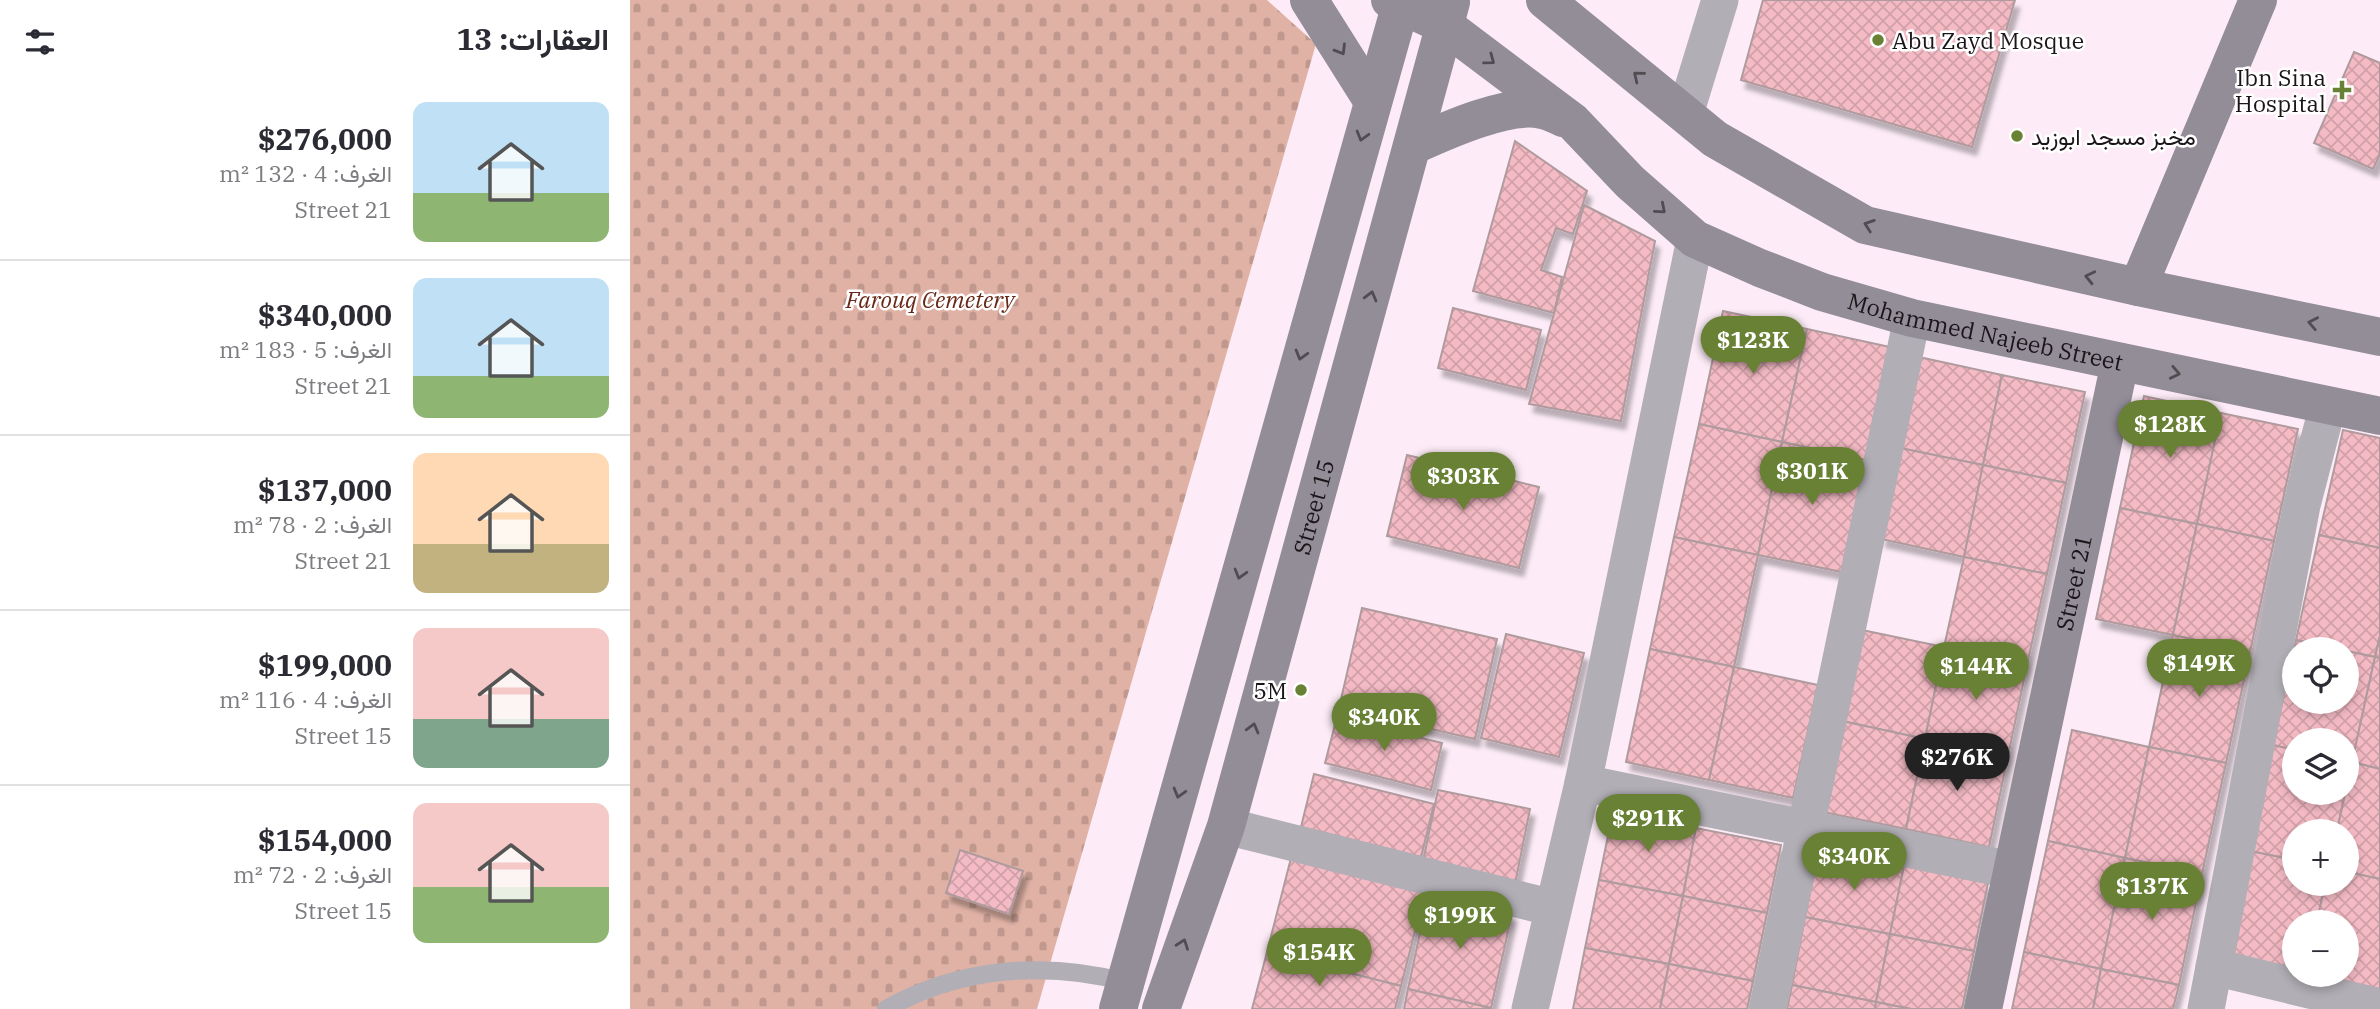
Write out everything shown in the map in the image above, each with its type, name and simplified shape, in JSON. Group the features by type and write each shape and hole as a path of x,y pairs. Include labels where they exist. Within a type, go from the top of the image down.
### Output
{"street":[{"path":"1309,0 1372,100"},
{"path":"1545,0 1715,139 1865,225 2138,287 2380,337"},
{"path":"1557,0 1580,30"},
{"path":"1685,114 1720,0"},
{"path":"2138,287 2258,0"},
{"path":"1122,996 1372,100 1397,1"},
{"name":"Mohammed Najeeb Street","path":"1397,1 1448,13 1573,122 1630,182 1695,239 1822,292 1912,318 2380,416"},
{"name":"Street 15","path":"1161,1009 1226,825 1448,13"},
{"path":"1412,146 1456,127 1516,110 1541,109 1573,122"},
{"path":"1530,1009 1583,783 1695,239"},
{"path":"1768,1009 1912,318"},
{"name":"Street 21","path":"1983,1009 2120,362"},
{"path":"2206,1009 2302,505 2328,405"},
{"path":"1583,783 2011,870"},
{"path":"1226,825 1553,908"},
{"path":"2214,967 2380,1007"}],"lane":[{"path":"886,1009 911,995 951,981 1001,972 1047,969 1083,971 1122,996"}],"green space":[{"name":"Farouq Cemetery","path":"630,0 1267,0 1316,44 1037,1009 630,1009"}],"building":[{"name":"Abu Zayd Mosque","path":"1763,0 2015,0 1972,147 1741,80"},
{"path":"2354,52 2380,63 2380,154 2373,169 2314,143"},
{"path":"1515,141 1587,191 1573,234 1556,228 1541,270 1562,277 1554,313 1473,291"},
{"path":"1584,205 1655,241 1621,421 1529,404"},
{"path":"1453,308 1541,330 1526,390 1438,368"},
{"path":"1723,311 1807,329 1782,442 1699,424"},
{"path":"1807,329 1890,347 1866,460 1782,442"},
{"path":"1919,357 2002,375 1983,465 1900,448"},
{"path":"2002,375 2085,392 2066,483 1983,465"},
{"path":"2144,396 2221,413 2197,524 2120,508"},
{"path":"2221,413 2298,429 2274,541 2197,524"},
{"path":"1699,424 1782,442 1758,555 1674,537"},
{"path":"2343,430 2380,438 2380,548 2319,535"},
{"path":"1782,442 1866,460 1842,572 1758,555"},
{"path":"1900,448 1983,465 1964,557 1881,539"},
{"path":"1407,455 1539,487 1519,568 1387,536"},
{"path":"1983,465 2066,483 2047,574 1964,557"},
{"path":"2120,508 2197,524 2173,635 2096,619"},
{"path":"2197,524 2274,541 2250,652 2173,635"},
{"path":"2319,535 2380,548 2380,636 2375,657 2359,654 2359,637 2297,637"},
{"path":"1674,537 1758,555 1734,667 1650,649"},
{"path":"1964,557 2047,574 2027,665 1944,647"},
{"path":"1362,608 1497,639 1475,739 1339,708"},
{"path":"1862,630 1944,647 1925,739 1842,721"},
{"path":"1506,634 1584,653 1559,757 1481,738"},
{"path":"2173,635 2250,652 2226,763 2149,747"},
{"path":"2380,636 2380,658 2375,657"},
{"path":"1944,647 2027,665 2008,756 1925,739"},
{"path":"1650,649 1734,667 1709,780 1626,762"},
{"path":"2359,654 2375,657 2359,730 2282,728 2282,747 2273,745 2282,704 2282,714 2359,714"},
{"path":"2375,657 2380,658 2380,769 2359,764 2359,730"},
{"path":"1734,667 1818,685 1793,798 1709,780"},
{"path":"1337,717 1442,743 1431,790 1325,763"},
{"path":"1842,721 1925,739 1906,829 1823,812"},
{"path":"2072,730 2149,747 2125,858 2048,841"},
{"path":"1925,739 2008,756 1989,847 1906,829"},
{"path":"2273,745 2282,747 2282,805 2342,805 2340,819 2282,819 2282,858 2250,851"},
{"path":"2149,747 2226,763 2202,874 2125,858"},
{"path":"2359,764 2380,769 2380,879 2359,875 2359,819 2340,819 2343,805 2359,805"},
{"path":"1314,774 1434,804 1421,857 1301,827"},
{"path":"1438,790 1530,809 1515,884 1422,866"},
{"path":"1613,811 1696,828 1683,896 1599,880"},
{"path":"1696,828 1781,845 1767,913 1683,896"},
{"path":"2048,841 2125,858 2101,969 2024,952"},
{"path":"1819,849 1904,866 1890,934 1805,917"},
{"path":"960,850 1023,871 1009,914 946,893"},
{"path":"2250,851 2282,858 2282,896 2322,896 2320,910 2282,910 2282,967 2226,955"},
{"path":"1291,858 1425,892 1401,986 1267,952"},
{"path":"2125,858 2202,874 2179,985 2101,969"},
{"path":"1904,866 1988,883 1974,951 1890,934"},
{"path":"2359,875 2380,879 2380,989 2359,985 2359,910 2320,910 2322,896 2359,896"},
{"path":"1599,880 1683,896 1669,964 1585,948"},
{"path":"1428,895 1512,914 1491,1008 1408,989"},
{"path":"1683,896 1767,913 1753,981 1669,964"},
{"path":"1805,917 1890,934 1876,1002 1792,985"},
{"path":"1890,934 1974,951 1962,1009 1911,1009 1876,1002"},
{"path":"1585,948 1669,964 1660,1009 1573,1009"},
{"path":"1267,952 1401,986 1395,1009 1252,1009"},
{"path":"2024,952 2101,969 2093,1009 2012,1009"},
{"path":"1669,964 1753,981 1747,1009 1660,1009"},
{"path":"2101,969 2179,985 2173,1009 2093,1009"},
{"path":"1792,985 1876,1002 1875,1009 1787,1009"},
{"path":"1408,989 1491,1008 1491,1009 1404,1009"},
{"path":"1876,1002 1911,1009 1875,1009"}],"place":[{"name":"Abu Zayd Mosque","path":"1878,40"},
{"name":"Ibn Sina Hospital","path":"2342,90"},
{"name":"مخبز مسجد ابوزيد","path":"2017,136"},
{"name":"5M","path":"1301,690"}]}
